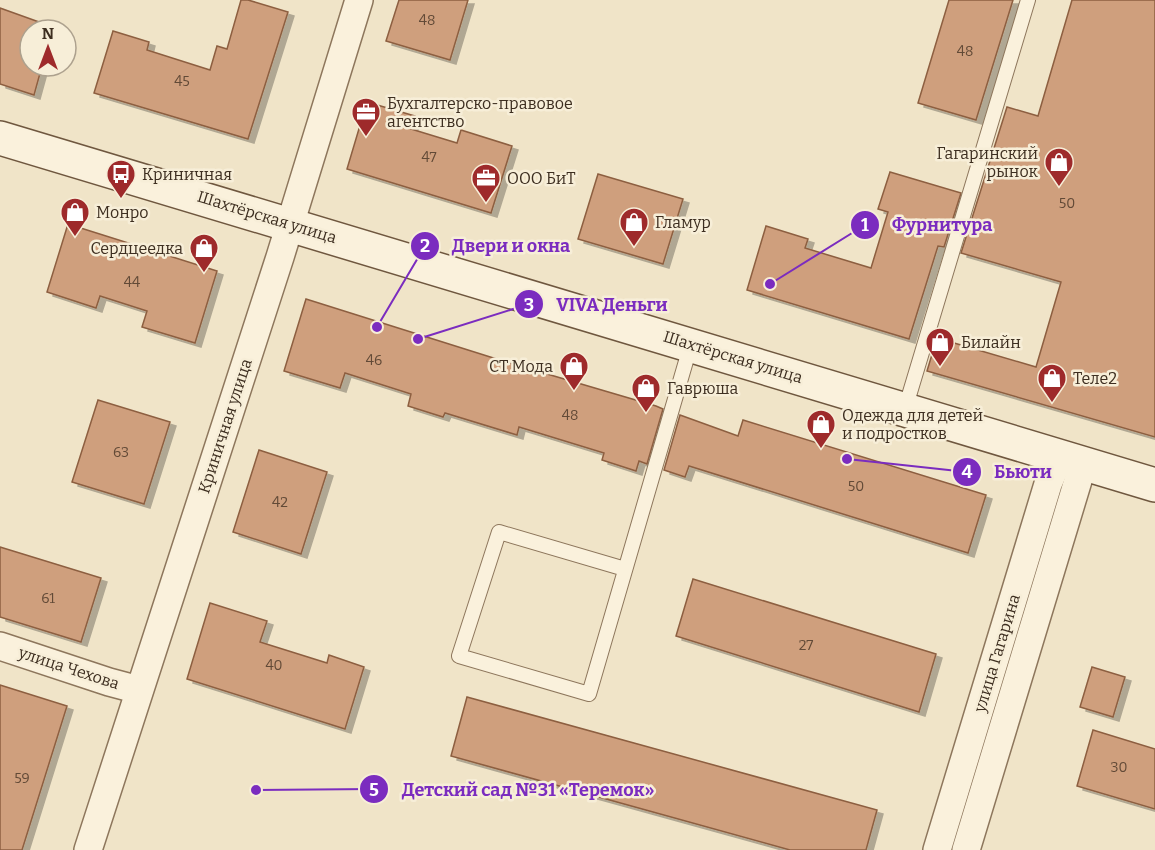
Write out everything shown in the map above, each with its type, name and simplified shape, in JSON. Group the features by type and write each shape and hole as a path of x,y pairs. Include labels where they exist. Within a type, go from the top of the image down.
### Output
{"street":[{"name":"Криничная улица","path":"88,850 290,224 359,0"},
{"name":"Шахтёрская улица","path":"0,138 1155,485"},
{"name":"улица Гагарина","path":"937,850 1048,484 1072,460"},
{"name":"улица Гагарина","path":"966,850 1072,460"},
{"name":"улица Чехова","path":"0,646 139,690"}],"lane":[{"path":"905,409 1028,0"},
{"path":"625,569 500,532 459,656 589,694 691,344"}],"building":[{"path":"241,0 288,12 248,139 94,93 113,31 149,42 147,50 210,70 217,46 227,49"},
{"path":"399,0 468,0 450,60 386,41"},
{"path":"949,0 1013,0 976,120 918,103"},
{"name":"Гагаринский рынок","path":"1072,0 1155,0 1155,437 927,371 937,338 1036,367 1061,282 961,253 1007,107 1038,116"},
{"path":"0,8 28,18 18,18 18,78 39,78 34,95 0,84"},
{"path":"367,102 415,116 411,129 457,143 461,130 512,146 491,213 347,169"},
{"path":"890,172 961,193 944,247 938,246 909,339 747,290 766,226 808,239 805,248 871,268 888,212 878,209"},
{"path":"598,174 683,199 663,264 578,239"},
{"path":"68,224 217,271 195,343 142,327 147,311 100,296 96,308 47,292"},
{"path":"306,299 663,409 647,464 639,461 636,471 602,460 604,453 519,427 517,435 445,413 443,417 408,406 411,394 345,373 340,388 284,371"},
{"path":"98,400 170,422 144,504 72,482"},
{"path":"680,415 738,436 743,420 986,495 968,553 689,466 685,477 664,470"},
{"path":"259,450 327,472 301,554 233,532"},
{"path":"0,547 101,578 81,642 0,617"},
{"path":"693,579 936,654 919,712 676,636"},
{"path":"210,603 267,621 260,642 327,663 329,655 364,667 345,729 187,679"},
{"path":"1092,667 1125,677 1113,717 1080,707"},
{"path":"0,685 67,706 22,850 0,850"},
{"path":"467,697 877,810 866,850 790,850 451,756"},
{"path":"1093,730 1155,749 1155,809 1077,786"}],"place":[{"name":"Бухгалтерско-правовое агентство","path":"366,138"},
{"name":"Гагаринский рынок","path":"1059,188"},
{"name":"Криничная","path":"121,200"},
{"name":"ООО БиТ","path":"486,204"},
{"name":"Монро","path":"75,238"},
{"name":"Гламур","path":"634,248"},
{"name":"Сердцеедка","path":"204,274"},
{"name":"Фурнитура","path":"770,284"},
{"name":"Двери и окна","path":"377,327"},
{"name":"VIVA Деньги","path":"418,339"},
{"name":"Билайн","path":"940,368"},
{"name":"СТ Мода","path":"574,392"},
{"name":"Теле2","path":"1052,404"},
{"name":"Гаврюша","path":"646,414"},
{"name":"Одежда для детей и подростков","path":"821,450"},
{"name":"Бьюти","path":"847,459"},
{"name":"Детский сад №31 «Теремок»","path":"256,790"}]}
